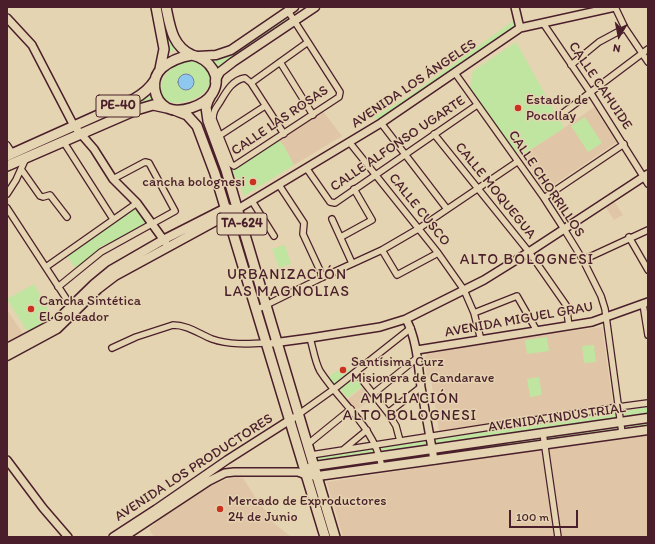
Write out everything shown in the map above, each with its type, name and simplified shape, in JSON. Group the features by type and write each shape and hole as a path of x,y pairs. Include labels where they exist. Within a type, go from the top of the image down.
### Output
{"highway":[{"path":"156,7 164,49 154,88 155,92 159,101 171,109 191,108 203,102 211,95 215,81 214,74 211,65 180,46 176,41 170,27 166,7"},
{"path":"158,74 177,58 195,56"},
{"name":"PE-40","path":"7,166 26,158 34,149 74,126 134,99 151,86 158,74"},
{"name":"TA-624","path":"211,95 206,107 208,121 228,167 238,209 265,305 318,476 325,537"},
{"name":"PE-40","path":"10,155 63,141 146,106 160,106 171,109"},
{"name":"TA-624","path":"171,109 187,115 197,126 216,174 305,472 335,537"},
{"path":"216,174 228,167"}],"main road":[{"path":"215,81 220,72 232,62 315,7"},
{"path":"195,56 216,55 231,50 291,9"},
{"name":"AVENIDA LOS ÁNGELES","path":"7,356 51,333 71,306 98,280 111,270 227,212 238,209"},
{"name":"AVENIDA LOS ÁNGELES","path":"7,348 60,322 115,276 166,243"},
{"name":"AVENIDA INDUSTRIAL","path":"305,472 314,466 648,418"},
{"name":"AVENIDA INDUSTRIAL","path":"305,472 318,476 648,430"}],"street":[{"path":"515,7 520,28"},
{"path":"615,7 625,28 648,62"},
{"name":"AVENIDA LOS ÁNGELES","path":"238,209 350,143 520,28 615,7"},
{"path":"251,83 308,42 294,21 291,9"},
{"path":"7,18 32,45 74,126 94,149 114,180 137,203 166,243"},
{"name":"CALLE CAHUIDE","path":"542,23 646,176 648,184"},
{"path":"571,65 599,42 625,28"},
{"name":"CALLE LAS ROSAS","path":"228,167 235,165 339,97 340,92 308,42"},
{"path":"559,116 648,49"},
{"path":"280,62 313,115"},
{"name":"CALLE CHORRILLOS","path":"455,73 544,198 583,260 601,296 605,309 605,318 622,433"},
{"path":"228,167 219,136 212,119 214,109 227,88 242,79 245,78 251,83 284,134"},
{"name":"CALLE ALFONSO UGARTE","path":"307,168 329,200 332,203 335,203 477,105"},
{"path":"219,136 265,106"},
{"path":"381,123 447,209"},
{"name":"CALLE MOQUEGUA","path":"434,134 529,252 566,305 569,326"},
{"path":"63,141 113,219"},
{"name":"CALLE CUSCO","path":"350,143 438,253 464,290 474,313 481,340"},
{"path":"544,198 624,144"},
{"path":"7,145 10,155"},
{"path":"7,194 26,158"},
{"path":"58,287 101,252 174,212 175,209 149,163 145,162 114,180"},
{"path":"256,310 382,250 418,229 517,162"},
{"path":"21,169 40,196 50,195 67,217"},
{"path":"112,348 136,337 173,325 193,330 218,341 240,344 266,343 310,338 380,327 406,319 464,290 529,252 646,176"},
{"path":"279,185 304,223 303,234 323,277"},
{"path":"341,237 372,220 354,189"},
{"path":"252,201 274,236"},
{"path":"46,267 137,203"},
{"path":"7,208 71,306"},
{"path":"332,219 352,263"},
{"path":"583,260 648,230"},
{"path":"629,238 648,270"},
{"path":"382,250 397,275 438,253"},
{"path":"474,313 518,296 537,331"},
{"path":"646,303 648,335"},
{"name":"AVENIDA MIGUEL GRAU","path":"417,354 481,340 592,322 646,303"},
{"path":"406,319 411,328 417,354 421,387 434,460"},
{"path":"299,414 334,389 411,328"},
{"path":"310,338 319,370 367,430 376,445 382,467"},
{"path":"373,394 417,354"},
{"path":"356,372 388,413 396,426 400,441"},
{"path":"388,413 421,387"},
{"path":"311,455 648,403"},
{"path":"308,444 351,409"},
{"name":"AVENIDA LOS PRODUCTORES","path":"119,536 227,460 299,414"},
{"path":"344,449 367,430"},
{"path":"543,433 558,537"},
{"path":"7,460 42,508 68,537"},
{"path":"227,460 228,465 234,472"},
{"name":"AVENIDA LOS PRODUCTORES","path":"119,536 209,481 225,473 305,472"}],"shaded area":[{"path":"594,107 617,142 549,188 540,186 524,154"},
{"path":"322,110 342,136 294,165 284,146 279,140"},
{"path":"614,201 623,215 614,220 605,206"},
{"path":"7,310 24,335 7,344"},
{"path":"602,327 613,405 439,431 431,380 427,376 424,358 427,354 520,338"},
{"path":"363,387 372,398 356,411 347,400"},
{"path":"648,433 648,537 343,537 327,482"},
{"name":"Mercado de Exproductores 24 de Junio","path":"236,477 243,478 261,506 271,515 269,519 291,537 154,537 149,529 159,520 212,485"}],"green space":[{"path":"160,7 164,7 176,49 166,54"},
{"path":"287,16 290,20 219,71 212,60 223,57"},
{"path":"513,21 516,26 409,102 378,121 374,117 406,98"},
{"name":"Estadio de Pocollay","path":"516,42 564,128 524,154 514,152 470,88 473,71"},
{"path":"193,59 207,64 208,66 211,79 207,89 199,96 189,101 179,103 169,102 162,97 160,90 163,79 169,71 176,66"},
{"path":"151,89 157,101 144,103 84,128 84,126"},
{"path":"585,117 602,143 588,152 571,126"},
{"path":"279,140 284,146 294,165 244,196 240,184 231,171"},
{"path":"137,208 149,224 102,246 76,269 67,256 105,228"},
{"path":"285,245 291,264 279,268 272,249"},
{"name":"Cancha Sintética El Goleador","path":"34,284 53,318 29,334 7,299"},
{"path":"547,337 549,351 527,354 525,340"},
{"path":"594,345 596,362 584,363 582,346"},
{"path":"271,347 276,347 294,413 292,414"},
{"path":"349,369 354,371 335,386 328,377 338,370 342,373"},
{"path":"355,377 362,387 347,398 340,389"},
{"path":"539,377 542,395 530,397 527,379"},
{"path":"648,407 648,413 626,416 624,413 625,411"},
{"path":"613,412 616,413 616,418 438,444 435,440 436,438"},
{"path":"648,421 648,426 628,429 624,426 627,424"},
{"path":"613,426 615,427 614,431 551,440 547,437"},
{"path":"538,437 541,438 539,442 440,456 437,452"},
{"path":"423,440 426,441 426,445 383,452 381,451 382,446"},
{"path":"374,448 374,452 320,460 318,460 317,457 318,455"},
{"path":"430,453 428,457 389,463 385,460"},
{"path":"379,461 378,465 321,472 322,467"}],"water":[{"path":"186,74 192,76 194,82 192,88 186,90 180,88 178,82 180,76"}],"place":[{"name":"Estadio de Pocollay","path":"518,108"},
{"name":"cancha bolognesi","path":"253,182"},
{"name":"Cancha Sintética El Goleador","path":"31,309"},
{"name":"Santísima Curz Misionera de Candarave","path":"343,370"},
{"name":"Mercado de Exproductores 24 de Junio","path":"220,509"}],"district":[{"name":"ALTO BOLOGNESI","path":"527,260"},
{"name":"URBANIZACIÓN LAS MAGNOLIAS","path":"287,284"},
{"name":"AMPLIACIÓN ALTO BOLOGNESI","path":"410,408"}]}
